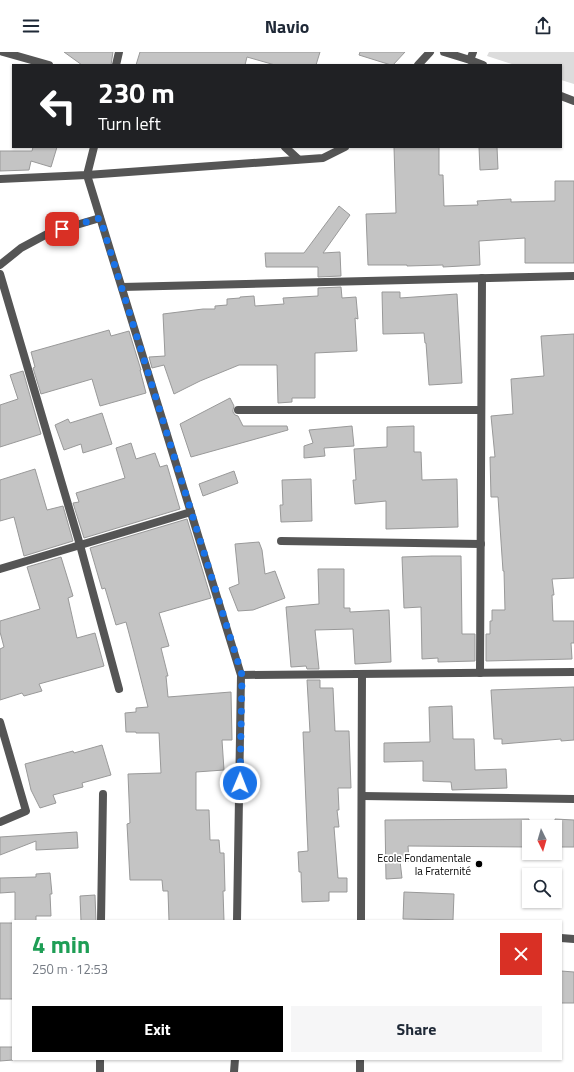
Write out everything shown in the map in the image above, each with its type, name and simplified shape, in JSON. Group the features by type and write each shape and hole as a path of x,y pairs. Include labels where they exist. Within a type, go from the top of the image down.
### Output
{"street":[{"path":"3,52 45,64"},
{"path":"116,64 119,52"},
{"path":"419,64 430,52"},
{"path":"444,52 471,56 482,64"},
{"path":"562,96 574,101"},
{"path":"94,148 87,175 242,675 237,920"},
{"path":"286,148 298,160"},
{"path":"0,179 87,175 323,158 343,148"},
{"path":"0,265 21,248 49,233 100,218"},
{"path":"0,274 80,545 119,689"},
{"path":"122,287 574,276"},
{"path":"480,673 482,278"},
{"path":"238,410 481,410"},
{"path":"0,569 191,512"},
{"path":"281,541 481,544"},
{"path":"242,675 574,672"},
{"path":"361,920 362,674"},
{"path":"0,722 26,811 0,822"},
{"path":"101,920 103,794"},
{"path":"362,796 574,799"},
{"path":"562,938 574,939"},
{"path":"100,1060 100,1072"},
{"path":"234,1072 235,1060"},
{"path":"360,1060 360,1072"}],"shaded area":[{"path":"489,52 574,52 574,84 562,80 562,64 512,64 487,56"}],"building":[{"path":"64,52 113,52 111,64 81,64"},
{"path":"140,52 320,52 316,64 272,64 247,57 245,64 136,64"},
{"path":"360,52 405,52 394,64 388,64 359,55"},
{"path":"33,148 57,148 51,167 31,161 29,170 0,171 0,151 32,151"},
{"path":"394,148 439,148 439,175 443,175 444,206 478,205 477,201 511,199 511,202 555,201 555,181 574,181 574,263 525,263 525,238 479,241 480,265 443,267 443,265 368,265 366,214 396,213"},
{"path":"479,148 497,148 498,169 480,170"},
{"path":"339,206 350,215 323,253 340,252 341,276 318,277 318,267 266,267 265,253 304,253"},
{"path":"341,287 342,298 356,297 358,319 355,318 357,351 315,353 315,398 292,398 292,402 278,403 277,365 239,365 200,381 174,394 164,365 152,368 149,357 165,356 163,314 215,309 215,306 227,305 227,299 240,297 254,296 255,306 284,304 283,298 318,296 318,288"},
{"path":"382,292 400,292 400,298 457,294 462,383 429,385 424,333 383,334"},
{"path":"109,330 111,336 129,331 141,370 146,393 100,406 92,379 41,394 33,368 35,367 31,352"},
{"path":"574,334 574,578 552,579 554,595 552,595 553,621 574,621 574,643 571,643 572,659 486,661 486,634 490,634 492,610 505,610 504,571 498,497 491,497 490,457 495,457 491,416 513,414 511,379 544,376 541,336"},
{"path":"23,371 41,434 0,447 0,405 18,399 10,375"},
{"path":"230,398 234,406 233,412 238,416 243,426 287,426 288,430 191,457 180,424"},
{"path":"102,413 112,444 83,453 81,444 64,450 55,425 68,419 70,423"},
{"path":"352,426 354,446 324,448 325,456 304,458 304,446 313,443 309,430"},
{"path":"414,426 414,452 421,452 422,480 457,479 458,527 386,529 386,501 355,504 353,480 356,480 354,449 387,447 387,427"},
{"path":"131,443 136,459 155,453 160,467 167,465 180,509 84,538 73,503 79,502 76,493 125,478 116,448"},
{"path":"35,469 47,510 63,506 73,541 24,556 14,517 0,521 0,480"},
{"path":"234,471 238,483 203,496 199,484"},
{"path":"311,479 312,521 281,522 280,505 283,505 282,480"},
{"path":"187,519 211,598 159,613 169,646 161,648 168,676 166,676 168,697 231,692 232,740 222,740 224,770 196,772 196,810 209,810 210,840 219,840 220,853 224,853 224,920 169,920 168,891 163,891 162,880 130,880 127,824 130,823 128,774 161,773 159,733 126,732 125,713 136,712 136,708 148,707 126,622 116,625 105,588 102,589 90,548"},
{"path":"259,542 262,550 265,574 275,571 285,598 253,610 238,611 229,588 239,584 235,544"},
{"path":"461,556 462,634 475,634 475,661 438,662 438,658 422,659 421,607 404,608 402,557"},
{"path":"61,557 73,596 68,598 77,638 95,633 104,666 39,684 42,691 24,696 22,693 0,700 0,649 4,647 0,632 0,621 40,609 27,567"},
{"path":"318,569 344,569 344,608 350,608 350,612 389,610 391,662 355,664 353,629 315,630 319,669 307,669 306,666 291,667 286,607 319,604"},
{"path":"307,680 320,680 320,688 333,688 335,731 349,731 351,788 338,788 339,810 337,810 339,827 334,827 338,878 347,878 347,892 329,892 329,901 302,902 301,872 299,872 298,852 308,851 303,732 310,732"},
{"path":"574,687 574,740 561,741 561,739 502,744 502,739 494,739 491,690"},
{"path":"452,706 453,739 474,739 475,770 506,769 507,788 452,790 451,782 423,781 423,761 384,762 384,743 430,742 429,707"},
{"path":"102,745 111,775 82,783 83,787 53,795 56,803 40,808 31,790 25,764"},
{"path":"529,819 522,820 522,847 408,846 409,861 400,861 402,878 386,879 385,820"},
{"path":"555,819 574,820 574,847 562,847 562,820"},
{"path":"77,832 78,848 36,850 36,841 0,855 0,837"},
{"path":"50,873 52,894 50,894 51,916 36,916 36,920 15,920 15,892 0,893 0,878 36,877 36,874"},
{"path":"404,892 454,894 453,920 403,919"},
{"path":"95,895 96,920 81,920 80,896"},
{"path":"0,923 12,923 12,999 0,999"},
{"path":"562,971 574,972 574,1003 562,1003"},
{"path":"0,1047 12,1047 13,1060 0,1061"}],"place":[{"name":"Ecole Fondamentale la Fraternité","path":"479,864"}],"route":[{"path":"62,229 100,218 242,675 240,783"}]}
